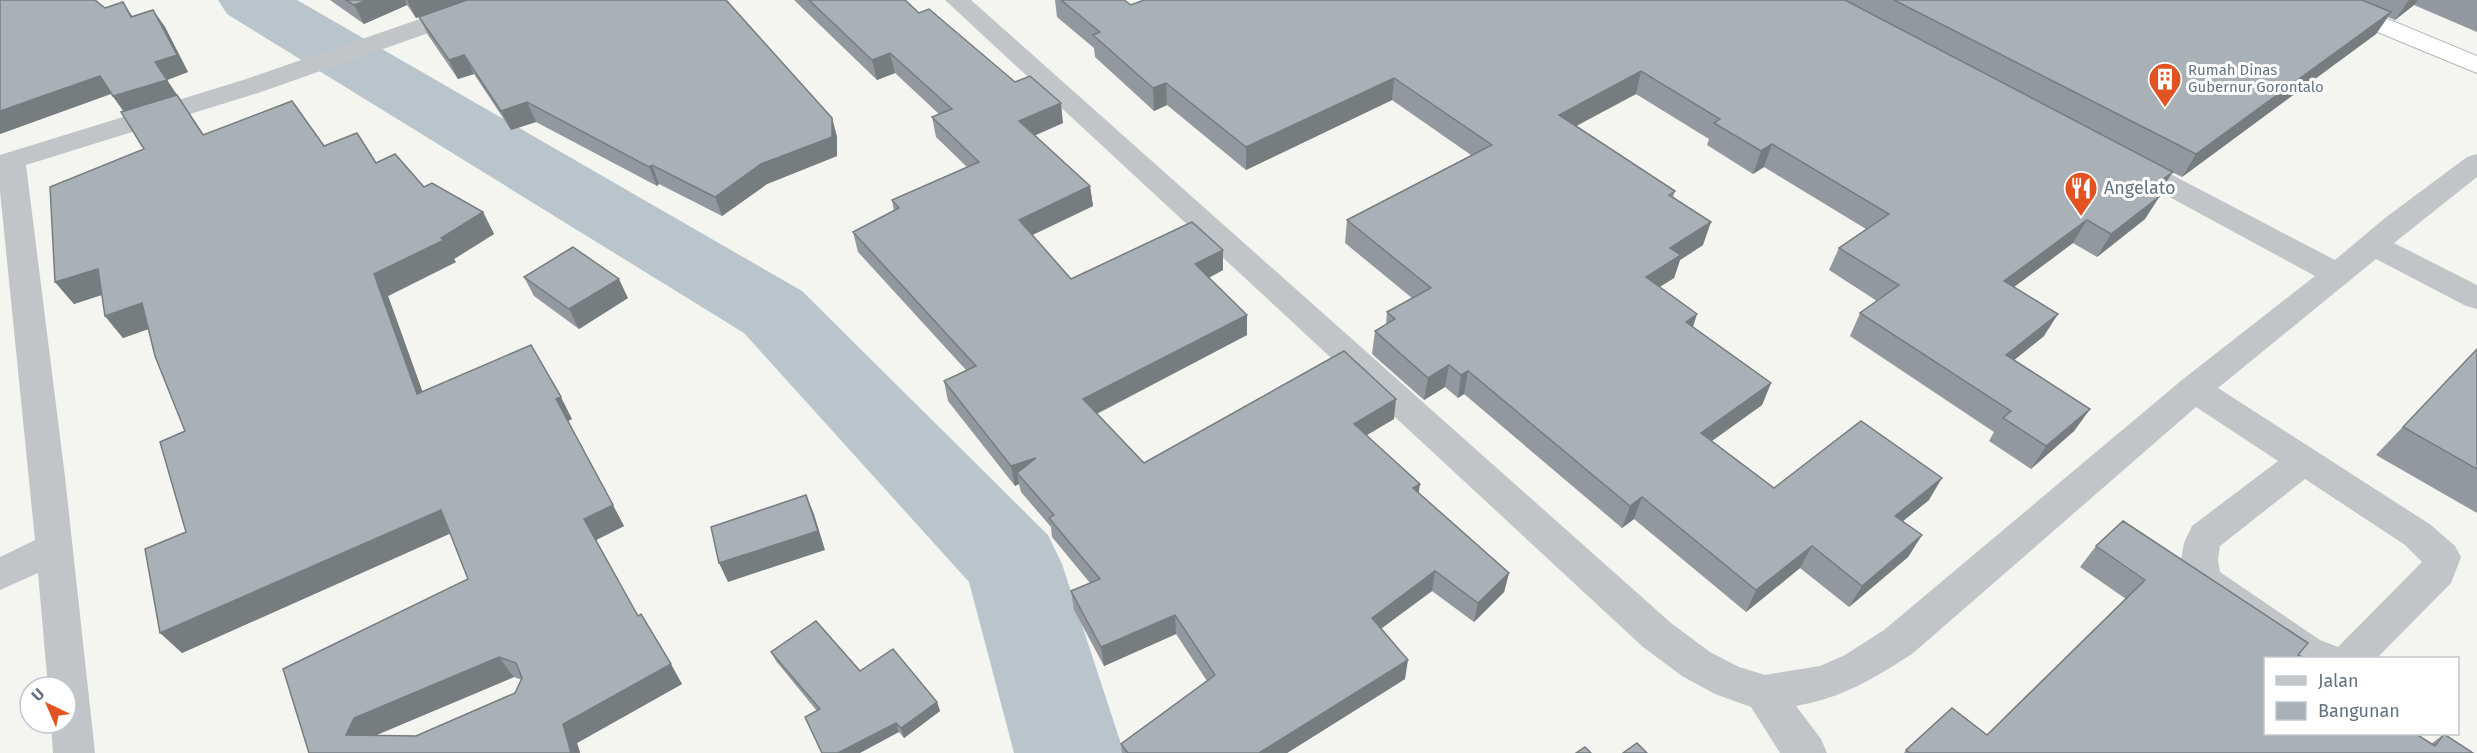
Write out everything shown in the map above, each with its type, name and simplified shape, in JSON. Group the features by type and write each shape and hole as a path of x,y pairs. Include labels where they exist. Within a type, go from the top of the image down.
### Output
{"highway":[{"path":"2321,0 2477,65"},
{"path":"2369,0 2477,41"}],"street":[{"path":"74,753 54,548 5,163 252,86 499,0"},
{"path":"957,0 1657,635 1696,664 1729,682 1765,693 1824,683 1859,668 1898,642 2194,389 2374,245 2395,225 2477,163"},
{"path":"2101,149 2337,274"},
{"path":"2374,245 2477,298"},
{"path":"2194,389 2418,535 2442,557 2438,572 2353,657"},
{"path":"2304,461 2205,537 2197,555 2200,570 2206,582 2310,655 2319,657"},
{"path":"0,574 54,548"},
{"path":"1765,693 1797,744 1806,753"}],"building":[{"path":"0,0 95,0 105,8 123,2 131,17 153,10 177,55 155,62 167,80 113,96 100,76 0,111"},
{"path":"346,0 367,0 354,5"},
{"path":"467,0 726,0 832,118 832,137 761,164 715,197 652,165 649,167 527,102 501,111 464,55 449,60 419,17"},
{"path":"809,0 905,0 919,13 929,9 1015,82 1030,76 1061,103 1019,121 1090,186 1019,220 1071,279 1192,222 1223,250 1195,264 1247,315 1083,399 1144,463 1344,351 1396,399 1354,424 1420,484 1413,488 1509,573 1478,603 1435,571 1372,618 1408,660 1259,753 1128,753 1121,744 1215,675 1175,615 1101,647 1071,591 1100,579 1049,518 1054,515 1017,473 1036,458 1011,466 944,381 976,366 853,232 899,208 892,200 979,162 932,117 952,109 890,53 872,60"},
{"path":"1061,0 1124,0 1131,5 1144,0 1845,0 2173,172 2147,190 2160,196 2111,234 2087,220 2004,281 2058,314 2006,355 2090,409 2046,446 2003,418 2011,411 1860,313 1899,285 1839,248 1889,214 1772,144 1761,151 1714,123 1720,119 1641,71 1559,115 1675,191 1669,195 1711,222 1670,248 1681,255 1646,277 1697,314 1686,322 1771,383 1701,433 1774,488 1861,421 1942,478 1895,516 1922,535 1862,586 1812,546 1756,590 1642,497 1630,506 1468,371 1461,375 1449,365 1428,378 1375,331 1395,319 1387,312 1431,288 1347,220 1492,145 1394,78 1246,147 1166,83 1153,88 1093,35 1100,32"},
{"name":"Rumah Dinas Gubernur Gorontalo","path":"1894,0 2362,0 2391,12 2196,154"},
{"path":"177,95 203,135 292,101 324,146 357,133 376,163 395,154 424,187 432,183 483,212 441,238 444,240 374,274 417,394 531,345 561,397 556,399 613,505 584,519 638,616 641,614 671,664 563,724 571,753 309,753 283,669 468,579 441,510 160,633 145,549 186,532 160,442 185,431 155,356 142,303 105,316 98,269 55,282 50,187 144,149 121,112","holes":["499,657 516,663 522,678 515,693 416,736 346,735 354,718"]},
{"path":"573,247 619,279 569,309 524,277"},
{"path":"2477,349 2477,469 2403,427"},
{"path":"806,495 818,531 719,563 711,527"},
{"path":"2123,521 2308,643 2298,655 2302,657 2264,657 2264,735 2418,735 2435,746 2446,735 2473,753 1910,753 1906,750 1952,708 1987,735 2145,580 2096,546"},
{"path":"816,621 860,671 893,649 937,702 901,728 896,723 838,753 822,753 805,717 820,709 771,652"},
{"path":"1637,743 1647,753 1623,753"},
{"path":"1585,747 1591,753 1576,753"}],"waterway":[{"path":"250,0 773,312 1013,564 1069,753"}],"place":[{"name":"Rumah Dinas Gubernur Gorontalo","path":"2165,108"},
{"name":"Angelato","path":"2081,217"}]}
